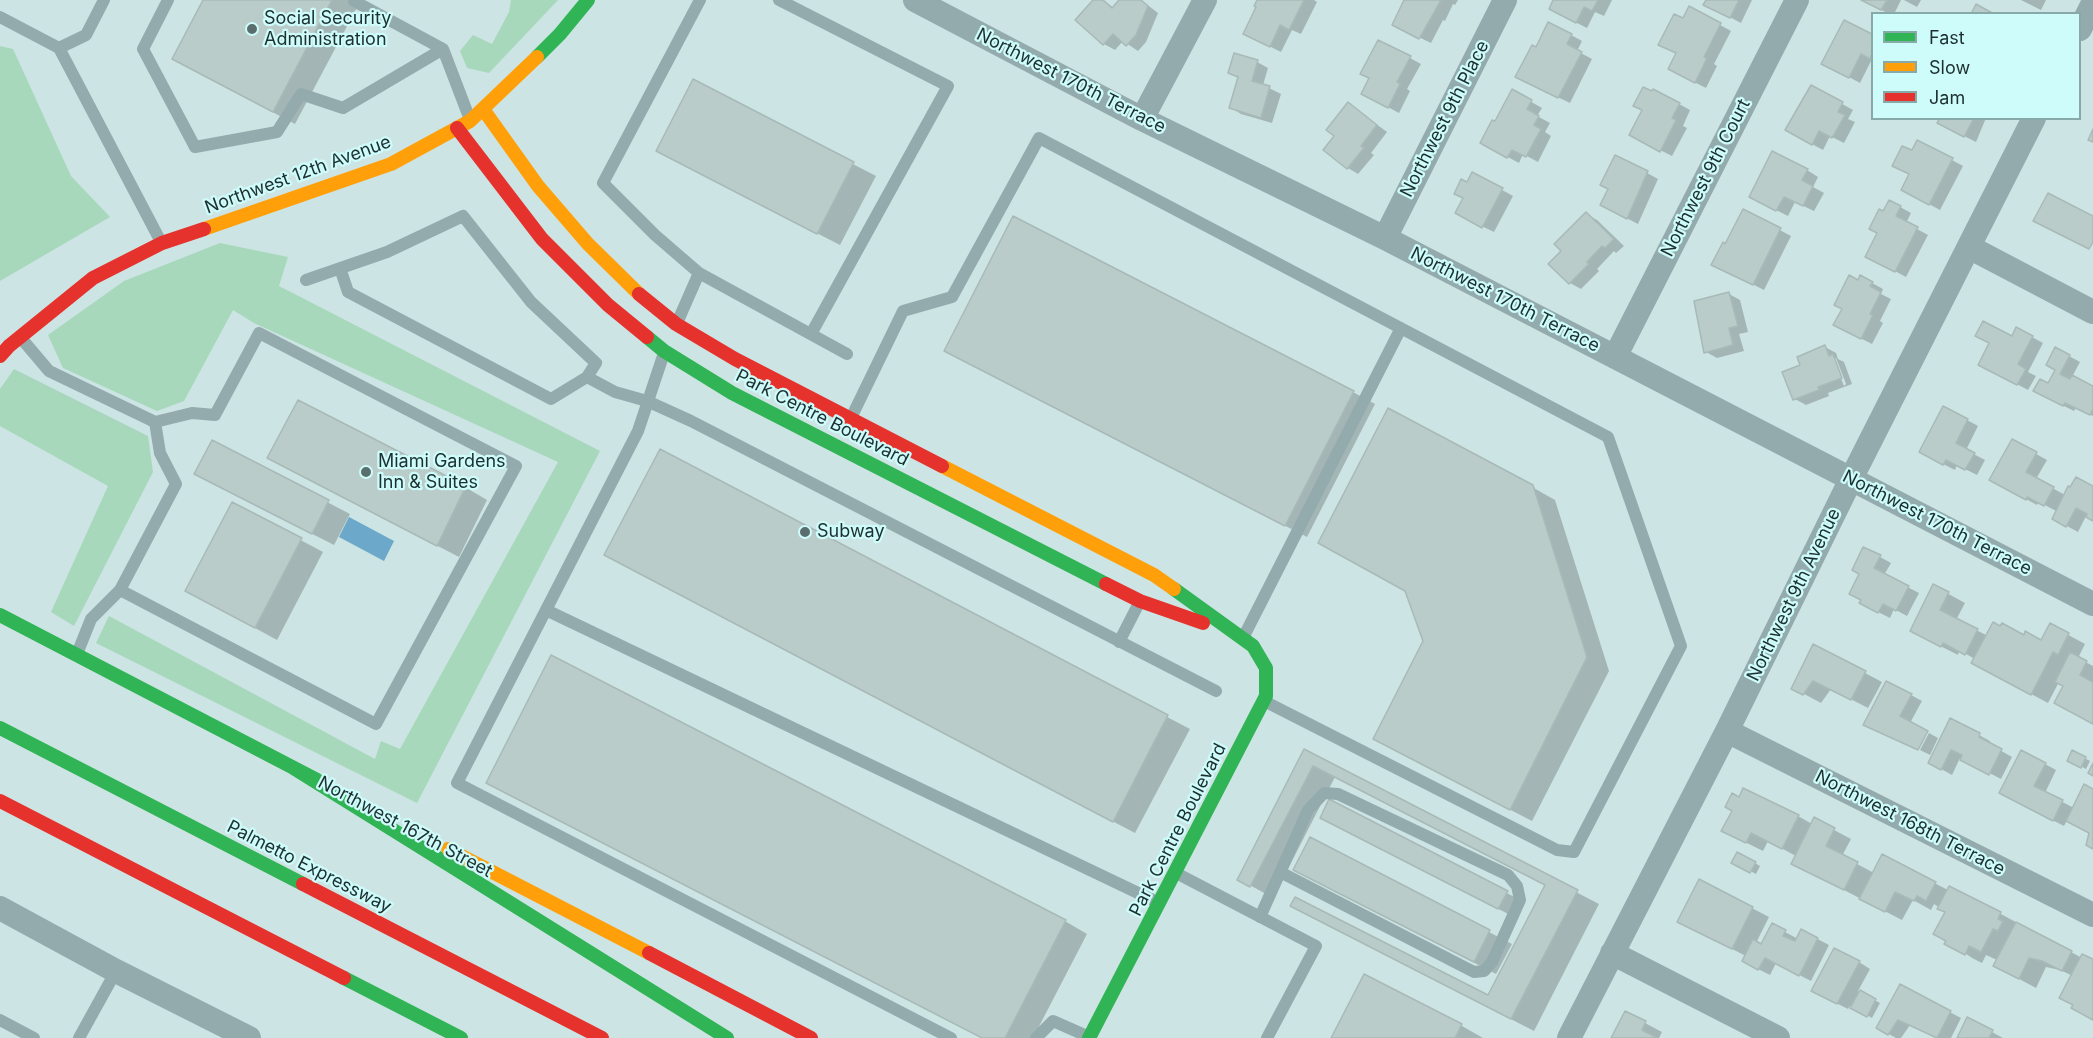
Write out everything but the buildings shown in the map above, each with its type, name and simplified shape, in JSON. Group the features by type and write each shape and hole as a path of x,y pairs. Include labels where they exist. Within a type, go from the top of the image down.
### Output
{"main road":[{"name":"Northwest 12th Avenue","path":"3,347 93,278 162,243 391,164 470,121 560,34 588,0"},
{"name":"Park Centre Boulevard","path":"483,110 538,186 588,244 641,296 670,338 732,393 844,433 1243,637 1253,646 1266,668 1264,701 1093,1036"},
{"name":"Park Centre Boulevard","path":"457,128 542,239 608,305 670,338 735,359 844,433 1243,637"},
{"name":"Northwest 167th Street","path":"0,615 811,1038"},
{"name":"Palmetto Expressway","path":"0,728 602,1038"},
{"path":"292,767 727,1038"},
{"path":"0,801 461,1038"},
{"path":"364,988 436,1038"}],"street":[{"name":"Northwest 170th Terrace","path":"915,0 1143,119 1385,238 2093,604"},
{"path":"1143,119 1204,0"},
{"name":"Northwest 9th Place","path":"1385,238 1505,0"},
{"name":"Northwest 9th Court","path":"1615,357 1797,0"},
{"name":"Northwest 9th Avenue","path":"1569,1038 1727,731 1851,478 2033,120"},
{"path":"1969,247 2093,312"},
{"name":"Northwest 168th Terrace","path":"1727,731 2093,915"},
{"path":"0,908 116,972 249,1038"},
{"path":"1612,953 1778,1038"}],"lane":[{"path":"59,48 86,35 104,0"},
{"path":"168,0 143,49 195,147 277,132 302,94 343,108 443,49"},
{"path":"354,0 443,49 470,121"},
{"path":"700,0 603,183 655,235 699,273 847,354"},
{"path":"779,0 948,86 811,334"},
{"path":"0,17 59,48 162,243"},
{"path":"844,433 903,311 952,297 1039,138 1608,437 1681,646 1574,852 1557,850 1264,701"},
{"path":"306,280 340,268 387,252 463,216 531,302 596,363 587,377 550,399 348,292 340,268"},
{"path":"699,273 670,338 638,430 457,783 951,1038"},
{"path":"1243,637 1401,328"},
{"path":"20,336 50,371 155,422 192,412 214,415 259,333 516,465 376,724 120,590"},
{"path":"587,377 615,392 647,401 691,421 1216,691"},
{"path":"76,655 91,619 120,590 176,484 160,453 155,422"},
{"path":"1119,642 1147,588"},
{"path":"546,610 1160,904"},
{"path":"1260,917 1280,872 1308,810 1324,793 1338,794 1508,875 1517,886 1520,900 1492,962 1484,971 1474,972 1280,872"},
{"path":"1176,873 1316,946 1267,1038"},
{"path":"79,1038 116,972"},
{"path":"0,1020 34,1038"},
{"path":"1035,1038 1053,1021 1093,1036"}],"green space":[{"path":"511,0 558,0 489,73 467,68 460,51 473,35 492,44 509,12"},
{"path":"0,46 13,49 71,176 110,217 0,281"},
{"path":"220,243 288,257 279,286 600,451 417,803 96,643 109,616 375,759 381,741 400,749 558,462 254,323 233,310 184,401 157,411 63,368 48,335 124,281"},
{"path":"14,369 148,436 153,472 74,626 51,612 108,486 0,426 0,389"}],"water":[{"path":"349,517 394,541 384,561 339,537"}],"traffic: fast":[{"path":"537,57 560,34 588,0"},
{"path":"647,337 664,351 732,393 1106,584"},
{"path":"1089,1038 1266,696 1266,668 1253,646 1174,589"},
{"path":"0,615 317,780"},
{"path":"0,728 303,884"},
{"path":"292,767 727,1038"},
{"path":"344,978 461,1038"}],"traffic: slow":[{"path":"204,229 391,164 470,121 537,57"},
{"path":"483,109 538,186 588,244 639,294"},
{"path":"942,466 1154,575 1174,589"},
{"path":"448,849 649,953"}],"traffic: jam":[{"path":"457,128 542,239 608,305 647,337"},
{"path":"0,356 9,346 93,278 162,243 204,229"},
{"path":"639,294 676,324 735,359 942,466"},
{"path":"1106,584 1140,601 1203,623"},
{"path":"0,801 344,978"},
{"path":"303,884 602,1038"},
{"path":"649,953 811,1038"}],"place":[{"name":"Social Security Administration","path":"252,29"},
{"name":"Miami Gardens Inn & Suites","path":"366,472"},
{"name":"Subway","path":"805,532"}]}
